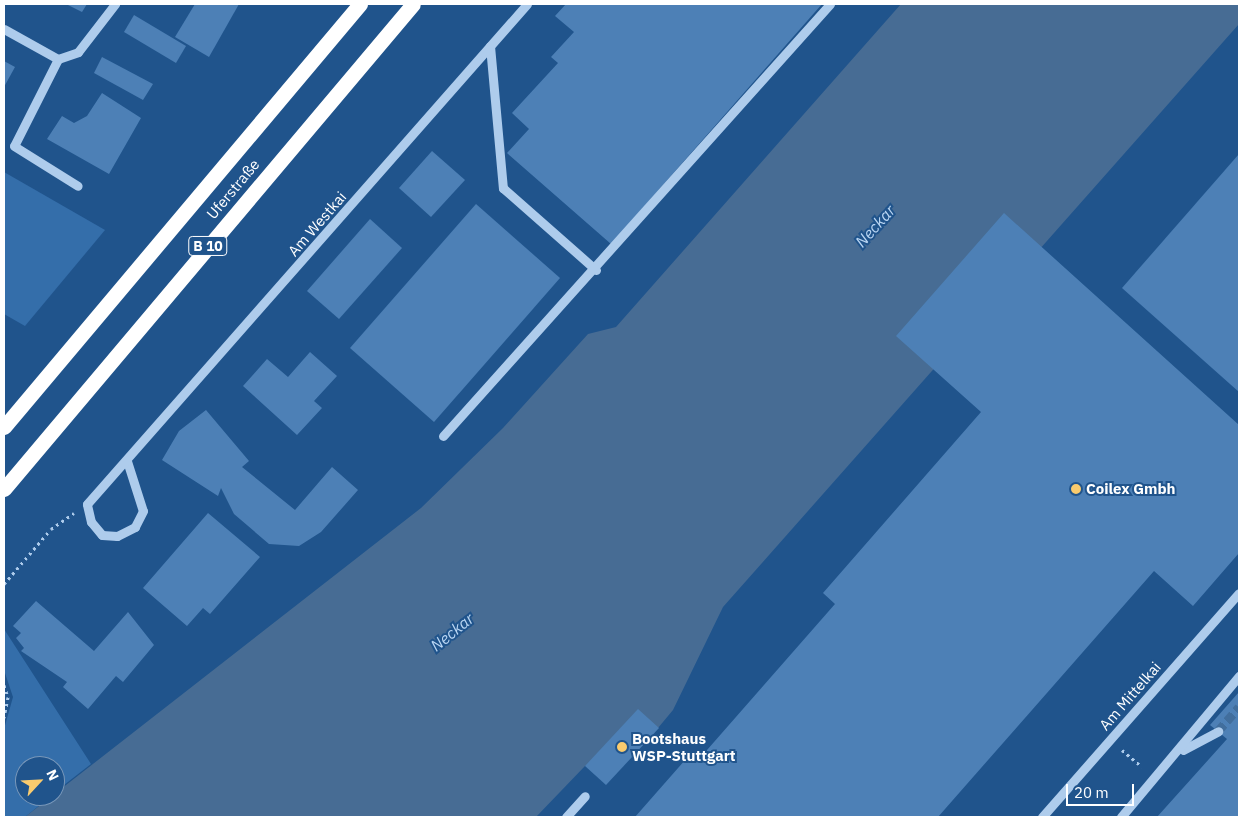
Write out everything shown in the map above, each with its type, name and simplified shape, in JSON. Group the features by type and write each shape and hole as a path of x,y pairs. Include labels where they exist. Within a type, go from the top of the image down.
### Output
{"highway":[{"name":"Uferstraße","path":"4,427 360,4"},
{"name":"Uferstraße","path":"4,489 413,4"}],"street":[{"path":"78,186 14,146 58,59 78,52 115,4"},
{"name":"Am Westkai","path":"87,504 127,461 527,4"},
{"path":"443,436 596,270 830,4"},
{"path":"4,29 58,59"},
{"path":"490,46 503,188 596,270"},
{"path":"87,504 91,522 102,535 117,536 135,528 142,511 127,461"},
{"name":"Am Mittelkai","path":"1042,817 1239,593"},
{"path":"1122,817 1180,751 1239,676"},
{"path":"1180,751 1218,731"},
{"path":"566,817 585,796"}],"path":[{"path":"4,584 51,529 87,504"},
{"path":"4,685 8,696 4,718"}],"shaded area":[{"path":"4,172 105,230 25,326 4,314"},
{"path":"4,629 91,764 65,784 65,756 15,756 15,806 39,806 25,817 4,817 4,729 13,697 4,670"}],"water":[{"name":"Neckar","path":"901,4 1239,4 1239,24 723,607 673,710 658,728 585,766 536,817 25,817 39,806 65,806 65,786 421,508 503,428 588,334 616,327"}],"building":[{"path":"66,4 87,4 82,12"},
{"path":"195,4 239,4 209,57 175,37"},
{"path":"566,4 822,4 611,244 507,153 529,129 512,113 558,63 551,57 574,32 555,16"},
{"path":"134,15 186,46 176,63 124,32"},
{"path":"102,57 153,84 143,100 94,73"},
{"path":"4,61 15,67 4,87"},
{"path":"102,93 141,118 109,174 47,139 62,116 74,123 87,116"},
{"path":"432,151 465,180 431,217 399,188"},
{"path":"1239,154 1239,392 1122,288"},
{"path":"476,204 560,278 434,422 350,348"},
{"name":"Coilex Gmbh","path":"1004,213 1239,425 1239,553 1193,606 1154,571 938,817 635,817 693,751 700,758 835,604 823,593 981,412 896,336"},
{"path":"370,219 402,248 339,319 307,291"},
{"path":"310,352 337,376 314,401 322,408 297,435 243,386 267,359 288,377"},
{"path":"206,410 249,461 242,467 295,510 332,467 358,490 321,532 299,546 269,544 234,514 221,488 218,496 162,460 179,431"},
{"path":"208,513 260,557 210,614 203,608 187,626 143,588"},
{"path":"36,601 94,651 128,612 154,645 123,682 116,676 88,709 63,687 67,682 21,651 24,648 16,638 21,633 13,626"},
{"path":"1239,692 1239,817 1157,817 1227,739 1210,725"},
{"name":"Bootshaus WSP-Stuttgart","path":"638,709 659,728 606,785 585,766"}],"tunnel":[{"path":"1218,731 1239,707"}],"place":[{"name":"Coilex Gmbh","path":"1076,489"},
{"name":"Bootshaus WSP-Stuttgart","path":"622,747"}]}
